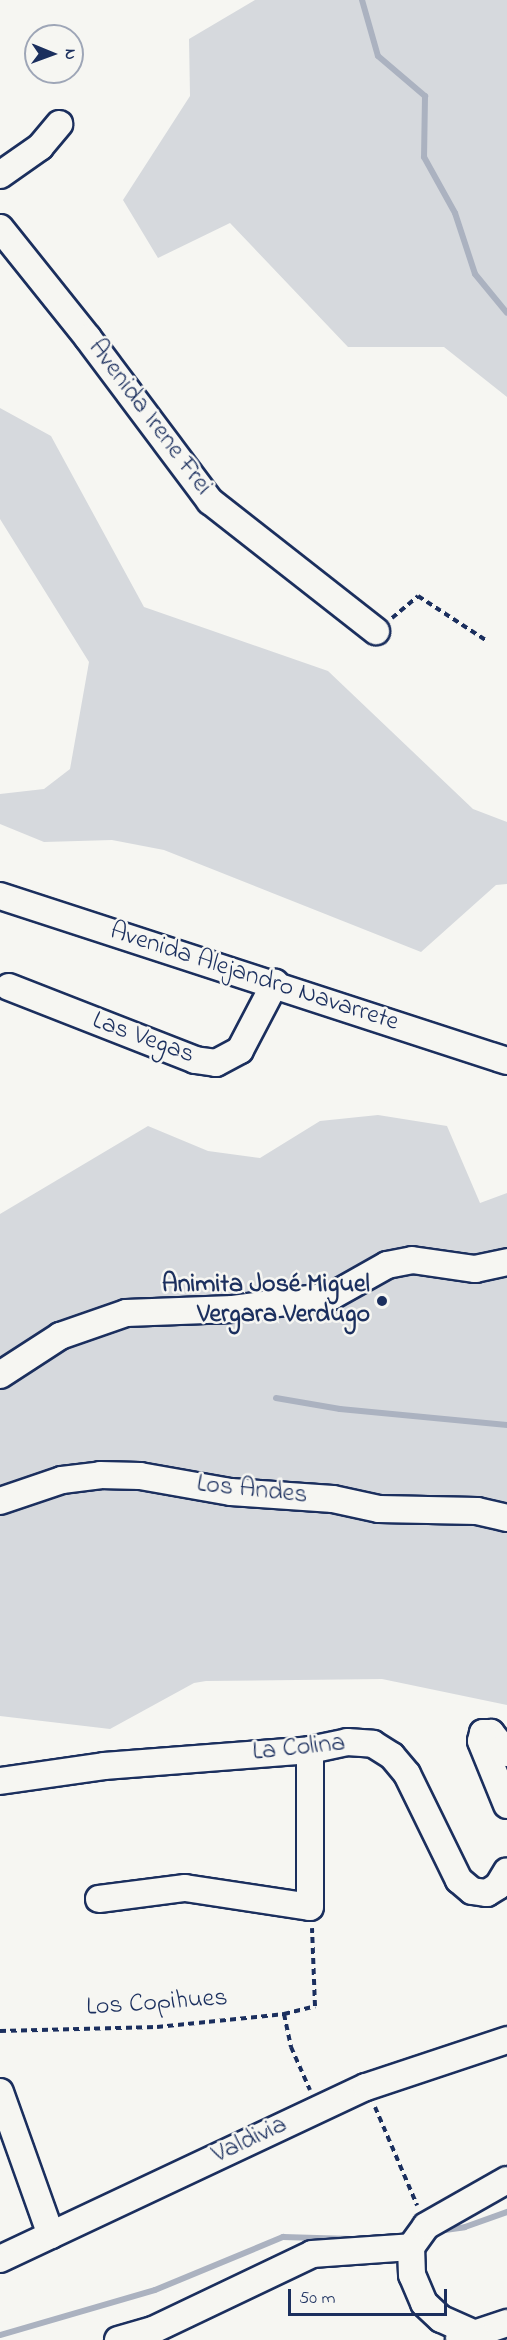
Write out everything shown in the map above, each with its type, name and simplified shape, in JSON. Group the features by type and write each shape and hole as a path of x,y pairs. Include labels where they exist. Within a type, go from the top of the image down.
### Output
{"street":[{"path":"0,175 40,147 59,124"},
{"name":"Avenida Irene Frei","path":"0,228 88,338 210,501 376,631"},
{"name":"Avenida Alejandro Navarrete","path":"0,896 275,982 507,1061"},
{"name":"Las Vegas","path":"9,987 195,1060 216,1063 240,1050 275,982"},
{"path":"0,1375 60,1336 126,1313 233,1309 332,1296 387,1265 412,1260 475,1269 507,1262"},
{"name":"Los Andes","path":"0,1501 62,1480 110,1475 140,1476 231,1492 333,1498 379,1509 477,1511 507,1518"},
{"path":"507,1753 491,1733 483,1733 482,1741 507,1805"},
{"name":"La Colina","path":"0,1781 104,1766 310,1750 347,1742 373,1744 392,1756 407,1774 459,1880 472,1891 487,1893 498,1886 507,1871"},
{"path":"99,1899 185,1888 310,1907 310,1750"},
{"name":"Valdivia","path":"0,2259 366,2087 507,2040"},
{"path":"0,2092 51,2235"},
{"path":"118,2340 163,2325 312,2254 418,2236 507,2180"},
{"path":"418,2236 412,2275 424,2303 467,2338 507,2323"}],"path":[{"path":"376,631 418,596 487,641"},
{"name":"Los Copihues","path":"0,2031 157,2027 284,2014 315,2006 310,1907"},
{"path":"284,2014 291,2047 319,2108"},
{"path":"366,2087 418,2236"}],"shaded area":[{"path":"255,0 507,0 507,397 444,347 348,347 230,223 158,258 123,200 190,96 189,39"},
{"path":"0,408 51,436 144,607 328,671 473,809 507,822 507,884 496,885 421,952 164,850 112,840 44,842 0,824 0,794 44,789 70,769 89,662 0,519"},
{"path":"378,1115 447,1126 480,1203 507,1193 507,1705 382,1679 206,1681 194,1683 110,1729 0,1716 0,1214 148,1126 208,1151 260,1158 320,1121"}],"waterway":[{"path":"362,0 378,56 425,96 424,157 455,213 475,274 507,313"},
{"path":"276,1398 340,1409 507,1425"},
{"path":"438,2231 465,2227 507,2212"},
{"path":"0,2335 155,2290 283,2237 351,2239"}],"place":[{"name":"Animita José Miguel Vergara Verdugo","path":"382,1301"}]}
